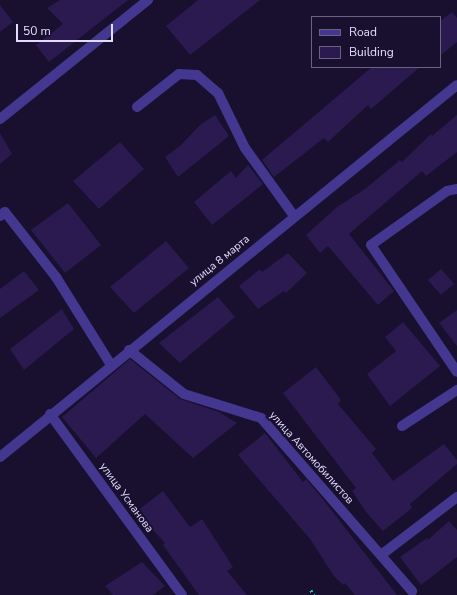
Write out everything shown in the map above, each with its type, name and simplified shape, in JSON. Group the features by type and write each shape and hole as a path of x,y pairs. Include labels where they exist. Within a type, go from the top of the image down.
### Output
{"street":[{"path":"0,119 148,0"},
{"path":"137,107 179,74 197,75 218,93 245,148 294,216"},
{"name":"улица 8 марта","path":"0,457 50,414 457,85"},
{"path":"457,189 447,191 372,245 457,372"},
{"path":"0,216 5,212 56,277 111,365"},
{"name":"улица Автомобилистов","path":"129,350 184,394 261,418 412,591"},
{"path":"402,426 457,390"},
{"name":"улица Усманова","path":"50,414 182,595"},
{"path":"381,555 457,497"}],"path":[{"path":"311,590 314,595"}],"building":[{"path":"60,0 128,0 49,62 36,45 63,24 47,8"},
{"path":"198,0 260,0 190,55 166,26"},
{"path":"0,5 13,22 0,32"},
{"path":"452,12 457,18 457,42 441,55 441,20"},
{"path":"371,68 419,68 371,109 368,105 328,142 324,138 274,177 262,160"},
{"path":"215,115 229,136 178,177 165,157 180,146 200,125"},
{"path":"457,115 457,152 426,176 422,171 349,234 394,291 378,305 328,246 320,253 306,235 337,207 365,189 400,160 402,162 431,134 432,136"},
{"path":"0,133 12,154 0,164"},
{"path":"120,142 144,169 99,209 73,181"},
{"path":"248,165 263,184 212,225 194,202 231,171 236,178"},
{"path":"68,203 101,245 65,273 31,230"},
{"path":"166,241 189,268 134,313 110,287"},
{"path":"288,253 307,273 286,293 284,291 258,309 239,286 260,269 262,272"},
{"path":"441,269 454,284 441,295 428,280"},
{"path":"24,271 39,290 0,318 0,289"},
{"path":"218,297 235,317 180,363 159,343"},
{"path":"62,309 74,329 24,370 10,349"},
{"path":"457,310 457,346 439,323"},
{"path":"403,322 440,366 390,406 367,374 396,351 385,337"},
{"path":"130,359 180,399 219,412 237,423 193,458 145,414 96,458 62,417"},
{"path":"316,367 341,400 338,404 376,449 372,453 393,481 444,444 457,460 457,464 410,504 412,508 383,531 366,512 352,491 356,488 283,393"},
{"path":"265,433 303,482 306,479 322,498 397,595 355,595 345,583 343,585 334,576 310,539 238,455"},
{"path":"163,491 190,527 202,519 233,567 227,571 247,595 199,595 163,545 165,543 136,512"},
{"path":"449,521 457,530 457,557 421,585 400,557 427,538 428,540"},
{"path":"142,562 165,586 153,595 113,595 105,586"}]}
